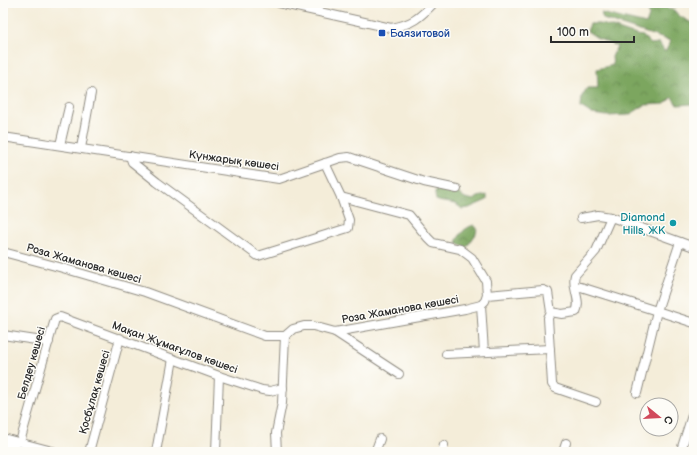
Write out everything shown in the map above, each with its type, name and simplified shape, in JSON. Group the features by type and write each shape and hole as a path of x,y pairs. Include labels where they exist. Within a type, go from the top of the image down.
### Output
{"street":[{"path":"279,3 291,4 391,28 404,26 417,19 434,3"},
{"path":"81,148 91,93"},
{"path":"60,145 69,107"},
{"name":"Күнжарық көшесі","path":"3,137 279,179 325,163 349,157 424,182 457,189"},
{"path":"130,156 132,162 157,182 258,256 348,228 349,220 341,197 325,163"},
{"path":"341,197 409,215 433,243 460,249 472,258 486,281 487,295 485,301 481,305 484,352"},
{"path":"581,218 598,214 611,217 694,247"},
{"path":"551,312 562,314 576,312 578,302 574,280 575,275 596,251 611,217"},
{"path":"636,393 657,311 680,242"},
{"name":"Роза Жаманова көшесі","path":"3,252 59,266 145,292 265,336 285,336 293,329 308,326 335,332 481,305"},
{"path":"576,288 581,287 694,323"},
{"path":"487,295 543,290 548,292 551,312 548,318 552,384 554,388 596,402"},
{"name":"Мақан Жұмағұлов көшесі","path":"60,317 219,376 262,390 270,391 283,388"},
{"name":"Белдеу көшесі","path":"20,442 55,319 60,317"},
{"path":"335,332 399,374"},
{"path":"3,335 49,342"},
{"path":"277,452 276,433 282,403 285,336"},
{"name":"Қосбұлақ көшесі","path":"89,452 120,338"},
{"path":"446,354 550,349"},
{"path":"156,452 173,359"},
{"path":"216,452 219,376"},
{"path":"682,447 694,409"},
{"path":"3,438 56,452"},
{"path":"375,452 380,439"},
{"path":"3,446 20,442"},
{"path":"563,452 566,442"}],"green space":[{"path":"645,3 679,3 676,7 666,5 669,9 673,10 681,17 694,24 694,104 677,105 672,97 665,104 645,105 629,115 607,116 592,114 581,107 582,96 587,88 598,88 597,69 613,65 612,57 617,46 599,39 587,31 590,24 610,26 643,36 651,44 659,43 665,52 671,41 603,19 601,13 646,24 649,16 648,5"},
{"path":"435,191 457,192 465,198 474,200 478,197 487,195 487,200 469,208 462,209 459,206 436,200"},
{"path":"474,225 477,228 476,234 466,248 456,242 463,231"}],"place":[{"name":"Баязитовой","path":"382,33"},
{"name":"Diamond Hills, ЖК","path":"673,223"}]}
